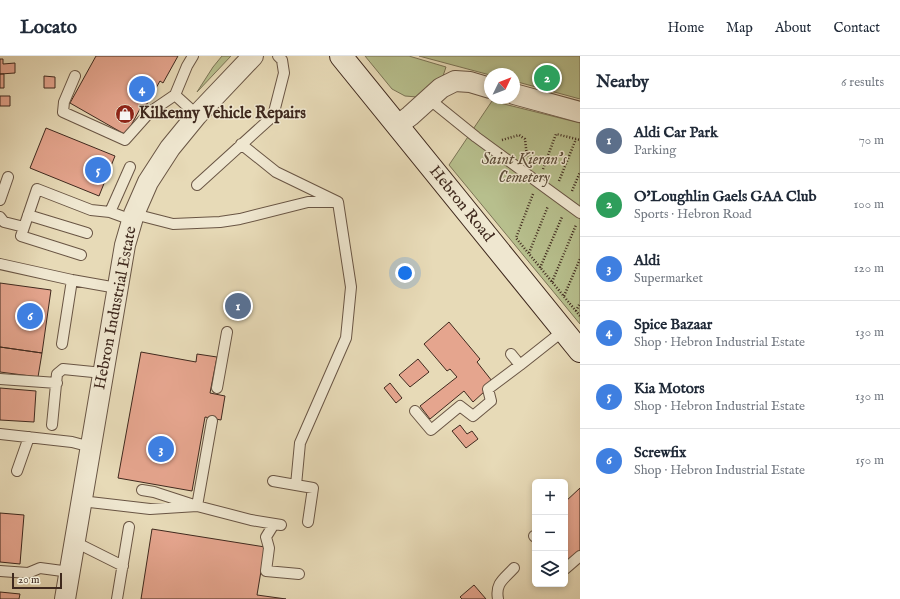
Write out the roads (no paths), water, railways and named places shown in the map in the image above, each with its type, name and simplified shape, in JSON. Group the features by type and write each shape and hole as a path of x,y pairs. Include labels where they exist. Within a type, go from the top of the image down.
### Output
{"street":[{"name":"Hebron Industrial Estate","path":"65,599 124,245 133,217 148,182 170,148 197,115 253,56"},
{"name":"Hebron Road","path":"341,56 580,352"},
{"path":"398,125 441,88 455,81 470,82 484,86"},
{"path":"520,96 580,112"}],"lane":[{"path":"75,76 64,102 63,112 125,140 150,112 175,95 187,66 193,56"},
{"path":"197,185 273,116 284,73 282,60 278,56"},
{"path":"175,95 197,115"},
{"path":"429,98 476,137 567,203 579,217"},
{"path":"241,144 276,172 338,202"},
{"path":"110,212 130,168"},
{"path":"0,200 8,177"},
{"path":"81,255 21,236 37,189 91,210 110,212 173,224 220,222 240,219 308,202 338,202"},
{"path":"296,485 300,443 346,338 351,287 338,202"},
{"path":"28,215 87,233"},
{"path":"0,217 4,222 24,227"},
{"path":"0,264 72,280 117,288"},
{"path":"62,344 72,280"},
{"path":"415,411 431,430 460,406 473,416 491,401 488,388 563,331"},
{"path":"217,388 227,332"},
{"path":"511,354 520,365"},
{"path":"52,425 58,374 63,369 103,373"},
{"path":"0,379 57,383"},
{"path":"197,506 212,421"},
{"path":"0,434 72,442 90,447"},
{"path":"17,471 29,437"},
{"path":"273,481 314,488 308,522"},
{"path":"142,490 154,492 197,506 251,520 277,524 266,537 269,548 266,571 299,574"},
{"path":"81,501 150,509 197,506"},
{"path":"117,599 129,527"},
{"path":"74,542 122,566"},
{"path":"568,566 580,556"},
{"path":"0,571 28,573 40,568 70,572"},
{"path":"498,599 498,584 514,568"}],"place":[{"name":"O'Loughlin Gaels GAA Club","path":"547,78"},
{"name":"Spice Bazaar","path":"142,89"},
{"name":"Kilkenny Vehicle Repairs","path":"125,114"},
{"name":"Kia Motors","path":"98,170"},
{"name":"Aldi Car Park","path":"238,306"},
{"name":"Screwfix","path":"30,316"},
{"name":"Aldi","path":"161,449"}],"park label":[{"name":"Saint Kieran's Cemetery","path":"524,169"}]}
